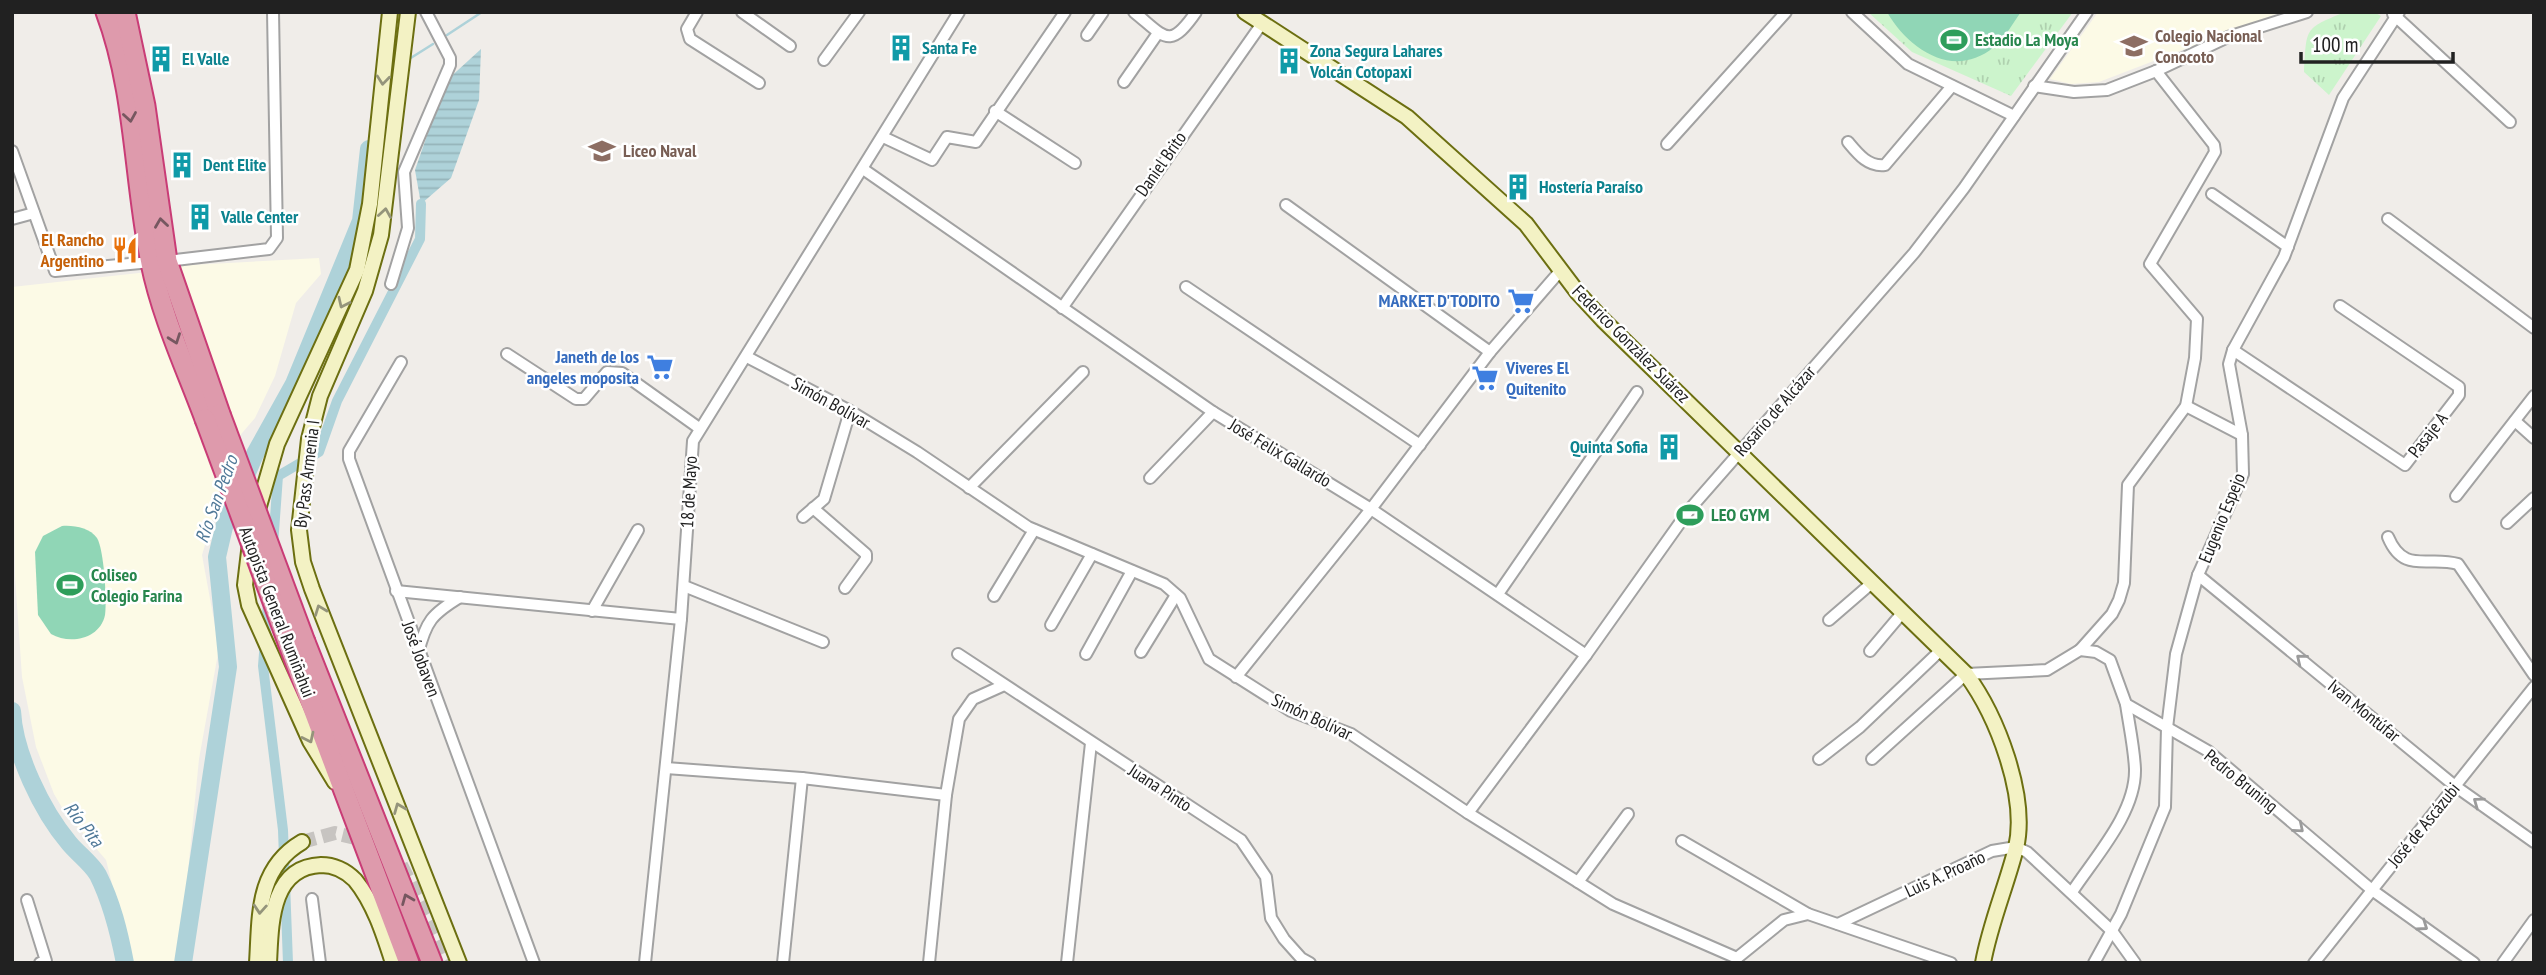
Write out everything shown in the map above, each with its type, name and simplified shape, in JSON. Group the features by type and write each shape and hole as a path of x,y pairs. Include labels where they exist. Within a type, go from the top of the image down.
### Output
{"highway":[{"name":"Autopista General Rumiñahui","path":"106,12 122,74 159,262"},
{"name":"Autopista General Rumiñahui","path":"125,12 156,184 161,302 212,416 297,643 351,807 409,963"},
{"name":"Autopista General Rumiñahui","path":"297,643 432,963"}],"main road":[{"name":"By Pass Armenia I","path":"351,807 310,741 257,625 245,585 246,566 265,479 277,444 357,270 370,204 390,12"},
{"name":"By Pass Armenia I","path":"408,12 381,235 365,292 320,397 309,439 299,530 303,562 458,963"},
{"name":"Federico González Suárez","path":"1245,12 1407,117 1526,224 1561,271 1603,320 1966,674 1996,729 2011,769 2018,818 2016,847 1983,963"},
{"path":"257,963 263,888 278,860 302,842"},
{"path":"269,963 272,918 283,886 307,868 326,866 350,876 364,893 383,932 393,963"}],"street":[{"path":"12,151 51,264 57,272 271,249 279,228 273,12"},
{"path":"391,284 408,228 404,172 450,65 450,58 426,12"},
{"path":"698,12 687,29 690,40 759,83"},
{"path":"742,12 790,46"},
{"path":"824,60 859,12"},
{"name":"18 de Mayo","path":"645,963 684,586 690,453 699,428 747,357 959,12"},
{"path":"883,136 932,160 947,136 976,142 1065,12"},
{"path":"1087,35 1102,12"},
{"path":"1134,12 1163,37 1175,37 1196,12"},
{"path":"1667,144 1786,12"},
{"path":"1852,12 1908,64 2014,116"},
{"name":"Rosario de Alcázar","path":"1468,813 1586,655 1689,510 1914,253 1964,188 2087,12"},
{"path":"2034,86 2074,92 2107,90 2156,71 2228,37 2307,12"},
{"path":"2396,14 2510,122"},
{"name":"Eugenio Espejo","path":"2094,963 2112,930 2165,807 2167,729 2176,654 2198,575 2243,474 2242,435 2229,364 2233,350 2288,247 2343,97 2396,14"},
{"name":"Daniel Brito","path":"1062,308 1263,22"},
{"path":"1124,82 1158,33"},
{"path":"1872,759 1966,674 2047,670 2080,650 2112,614 2124,583 2128,485 2186,406 2195,358 2197,319 2150,264 2215,152 2214,145 2156,71"},
{"path":"1848,142 1868,163 1885,165 1952,86"},
{"path":"995,111 1075,163"},
{"name":"José Felix Gallardo","path":"863,169 1213,412 1371,509 1586,655"},
{"path":"2212,194 2288,247"},
{"path":"1286,205 1490,352"},
{"path":"12,219 34,213"},
{"path":"2388,219 2534,328"},
{"path":"1236,677 1371,509 1490,352 1561,271"},
{"path":"1186,286 1420,445"},
{"name":"Pasaje A","path":"2233,350 2405,465 2459,395 2459,387 2340,306"},
{"path":"507,354 576,398 584,399 607,372 622,373 699,428"},
{"name":"Simón Bolívar","path":"747,357 850,411 1034,530 1164,584 1176,595 1209,659 1291,711 1351,734 1468,813 1613,904 1737,958 1784,920 1808,914"},
{"name":"José Jobaven","path":"401,362 348,456 418,653 534,963"},
{"path":"969,488 1083,372"},
{"path":"1498,594 1637,392"},
{"path":"2456,496 2534,396"},
{"path":"2186,406 2242,435"},
{"path":"803,517 824,499 850,411"},
{"path":"1150,478 1213,412"},
{"path":"2515,421 2534,438"},
{"path":"2507,523 2534,498"},
{"path":"813,508 866,554 866,559 845,588"},
{"path":"592,611 638,530"},
{"path":"994,596 1034,530"},
{"path":"2388,537 2393,549 2405,559 2458,564 2534,675"},
{"path":"1051,625 1092,554"},
{"path":"1086,654 1132,571"},
{"name":"Ivan Montúfar","path":"2198,575 2455,786 2534,842"},
{"path":"1829,620 1873,582"},
{"path":"684,586 823,642"},
{"path":"396,591 681,619"},
{"path":"1140,652 1176,595"},
{"path":"418,653 423,631 432,617 460,597"},
{"path":"1870,651 1903,612"},
{"path":"1819,759 1860,727 1942,649"},
{"path":"2072,892 2127,806 2133,789 2135,769 2126,704 2109,660 2095,652 2080,650"},
{"name":"Juana Pinto","path":"958,654 1002,686 1241,840 1266,877 1271,918 1303,961"},
{"path":"929,963 946,795 956,732 963,709 972,699 1002,686"},
{"name":"José de Ascázubi","path":"2314,963 2534,687"},
{"name":"Pedro Bruning","path":"2126,704 2208,751 2372,890 2474,963"},
{"path":"1067,963 1091,743"},
{"path":"666,768 802,778 946,795"},
{"path":"783,963 802,778"},
{"path":"1578,882 1628,814"},
{"path":"1682,841 1808,914 1951,963"},
{"path":"2016,847 2027,852 2112,930 2135,963"},
{"name":"Luis A. Proaño","path":"1839,925 1992,851 2016,847"},
{"path":"313,899 320,963"},
{"path":"27,900 44,962"},
{"path":"2503,963 2534,920"}],"shaded area":[{"name":"Colegio Nacional Conocoto","path":"2098,12 2281,12 2099,82 2071,84 2050,79"},
{"path":"319,258 321,274 296,303 275,376 255,418 236,440 173,266"},
{"path":"148,272 221,491 202,555 219,648 199,759 179,963 132,963 106,860 64,811 54,794 36,747 22,677 15,576 12,287"}],"green space":[{"path":"1868,12 2073,12 2011,96 1912,52"},
{"name":"Estadio La Moya","path":"1887,12 2021,12 1994,47 1979,57 1964,61 1934,56 1920,48 1896,26"},
{"path":"2345,12 2374,12 2381,16 2329,95 2304,72 2307,38 2321,22"},
{"name":"Coliseo Colegio Farina","path":"62,526 81,528 94,535 99,544 103,564 105,615 97,630 83,638 67,639 51,634 38,615 35,552 43,536"}],"water":[{"path":"481,49 479,100 451,178 421,204 415,170 446,81"}],"waterway":[{"path":"447,35 482,12"},
{"path":"406,61 433,44"},
{"name":"Río San Pedro","path":"183,963 228,667 217,557 224,527 255,454 294,384 361,221 369,149"},
{"path":"273,545 278,476 319,452 337,401 420,239 421,204"},
{"path":"268,603 263,666 283,830 288,963"},
{"name":"Río Pita","path":"12,711 18,745 31,781 59,830 95,871 103,886 125,963"}],"tunnel":[{"path":"302,842 335,833 368,841"},
{"path":"401,865 452,963"}],"place":[{"name":"Estadio La Moya","path":"1954,40"},
{"name":"Colegio Nacional Conocoto","path":"2134,46"},
{"name":"Santa Fe","path":"901,48"},
{"name":"El Valle","path":"161,59"},
{"name":"Zona Segura Lahares Volcán Cotopaxi","path":"1289,61"},
{"name":"Liceo Naval","path":"602,151"},
{"name":"Dent Elite","path":"182,165"},
{"name":"Hostería Paraíso","path":"1518,187"},
{"name":"Valle Center","path":"200,217"},
{"name":"El Rancho Argentino","path":"125,250"},
{"name":"MARKET D'TODITO","path":"1521,301"},
{"name":"Janeth de los angeles moposita","path":"660,367"},
{"name":"Viveres El Quitenito","path":"1485,378"},
{"name":"Quinta Sofia","path":"1669,447"},
{"name":"LEO GYM","path":"1690,515"},
{"name":"Coliseo Colegio Farina","path":"70,585"}]}
